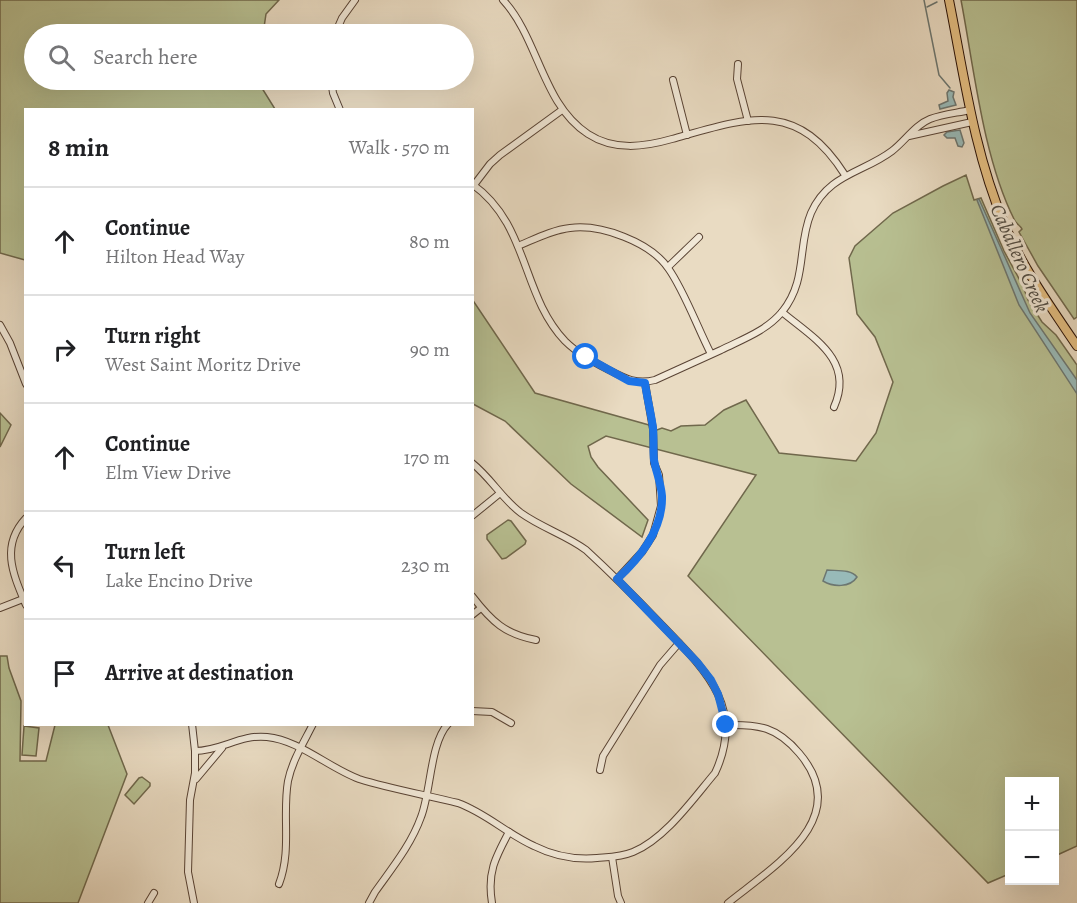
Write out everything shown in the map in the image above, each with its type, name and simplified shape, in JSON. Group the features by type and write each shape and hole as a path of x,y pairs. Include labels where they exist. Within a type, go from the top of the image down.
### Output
{"main road":[{"path":"949,0 982,164 1004,225 1033,280 1077,346"}],"street":[{"path":"339,24 355,0"},
{"path":"503,0 514,14 562,110 589,135 615,145 641,146 748,121 772,120 801,129 823,144 845,175"},
{"path":"738,64 737,79 748,121"},
{"path":"674,80 687,135"},
{"path":"333,90 339,108"},
{"path":"474,184 500,155 562,110"},
{"path":"474,186 501,212 518,246 546,314 564,340 586,357 629,381 645,383 764,328 782,312 790,301 799,280 811,214 824,193 845,175 891,152 917,126 930,119 970,110"},
{"path":"909,136 972,122"},
{"path":"518,246 558,230 579,227 593,228 621,236 647,248 668,267 711,354"},
{"path":"668,267 699,237"},
{"path":"782,312 829,352 837,366 841,391 834,407"},
{"path":"0,325 10,343 24,379"},
{"path":"617,579 642,552 652,535 659,515 662,496 645,383"},
{"path":"195,751 210,750 246,738 266,736 276,738 301,749 335,769 360,779 472,808 534,847 560,856 584,859 612,857 633,852 646,846 658,836 715,773 725,749 726,725 718,694 711,680 680,644 617,579 586,550 567,537 529,519 499,494 474,465"},
{"path":"474,514 499,494"},
{"path":"0,608 24,602 8,553 14,531 24,520"},
{"path":"474,598 499,627 519,637 536,640"},
{"path":"474,614 482,608"},
{"path":"600,770 603,756 656,672 680,644"},
{"path":"474,711 492,712 511,723"},
{"path":"726,725 747,724 779,733 788,740 810,765 818,801 813,822 795,848 728,903"},
{"path":"192,726 195,751 194,782 190,800 188,872 194,903"},
{"path":"279,884 286,858 288,782 292,765 313,726"},
{"path":"369,903 416,831 428,796 440,737 447,726"},
{"path":"194,782 213,757 227,744"},
{"path":"492,903 490,874 509,832"},
{"path":"612,857 621,903"},
{"path":"148,903 154,894"}],"green space":[{"path":"0,0 279,0 266,14 264,24 24,24 24,90 263,90 274,108 24,108 24,260 0,253"},
{"path":"961,0 1077,0 1077,317 1074,319 1038,266 1019,232 1022,229 1015,221 1003,195 987,140"},
{"path":"966,175 974,200 981,198 1028,300 1042,322 1056,335 1077,365 1077,846 1059,854 1059,777 1005,777 1005,876 988,883 688,576 756,475 606,436 588,446 591,457 648,520 642,537 571,484 505,421 474,405 474,302 535,393 649,425 657,430 662,428 671,431 681,426 705,425 724,410 746,400 779,453 856,461 876,433 893,382 875,337 857,314 849,258 855,246 893,213"},
{"path":"0,413 11,425 0,447"},
{"path":"508,520 526,541 502,559 487,539 487,535"},
{"path":"0,656 7,656 21,701 20,761 46,761 55,726 108,726 127,774 78,903 0,903"},
{"path":"24,726 39,728 36,756 22,755"},
{"path":"142,777 150,783 150,786 134,804 125,795"}],"water":[{"path":"949,90 954,92 956,105 940,109 939,105 948,101"},
{"path":"960,130 964,143 962,147 958,146 955,138 947,138 944,135 947,132"},
{"path":"979,199 1030,313 1077,380 1077,394 1019,305 977,200"},
{"path":"827,570 848,572 857,577 846,585 832,584 823,581"}],"waterway":[{"name":"Caballero Creek","path":"924,0 939,75 950,88"},
{"path":"927,7 937,2"}],"route":[{"path":"586,357 629,381 645,383 653,429 654,463 659,475 662,496 659,515 652,535 642,552 617,579 697,662 711,680 718,694 726,725"}]}
